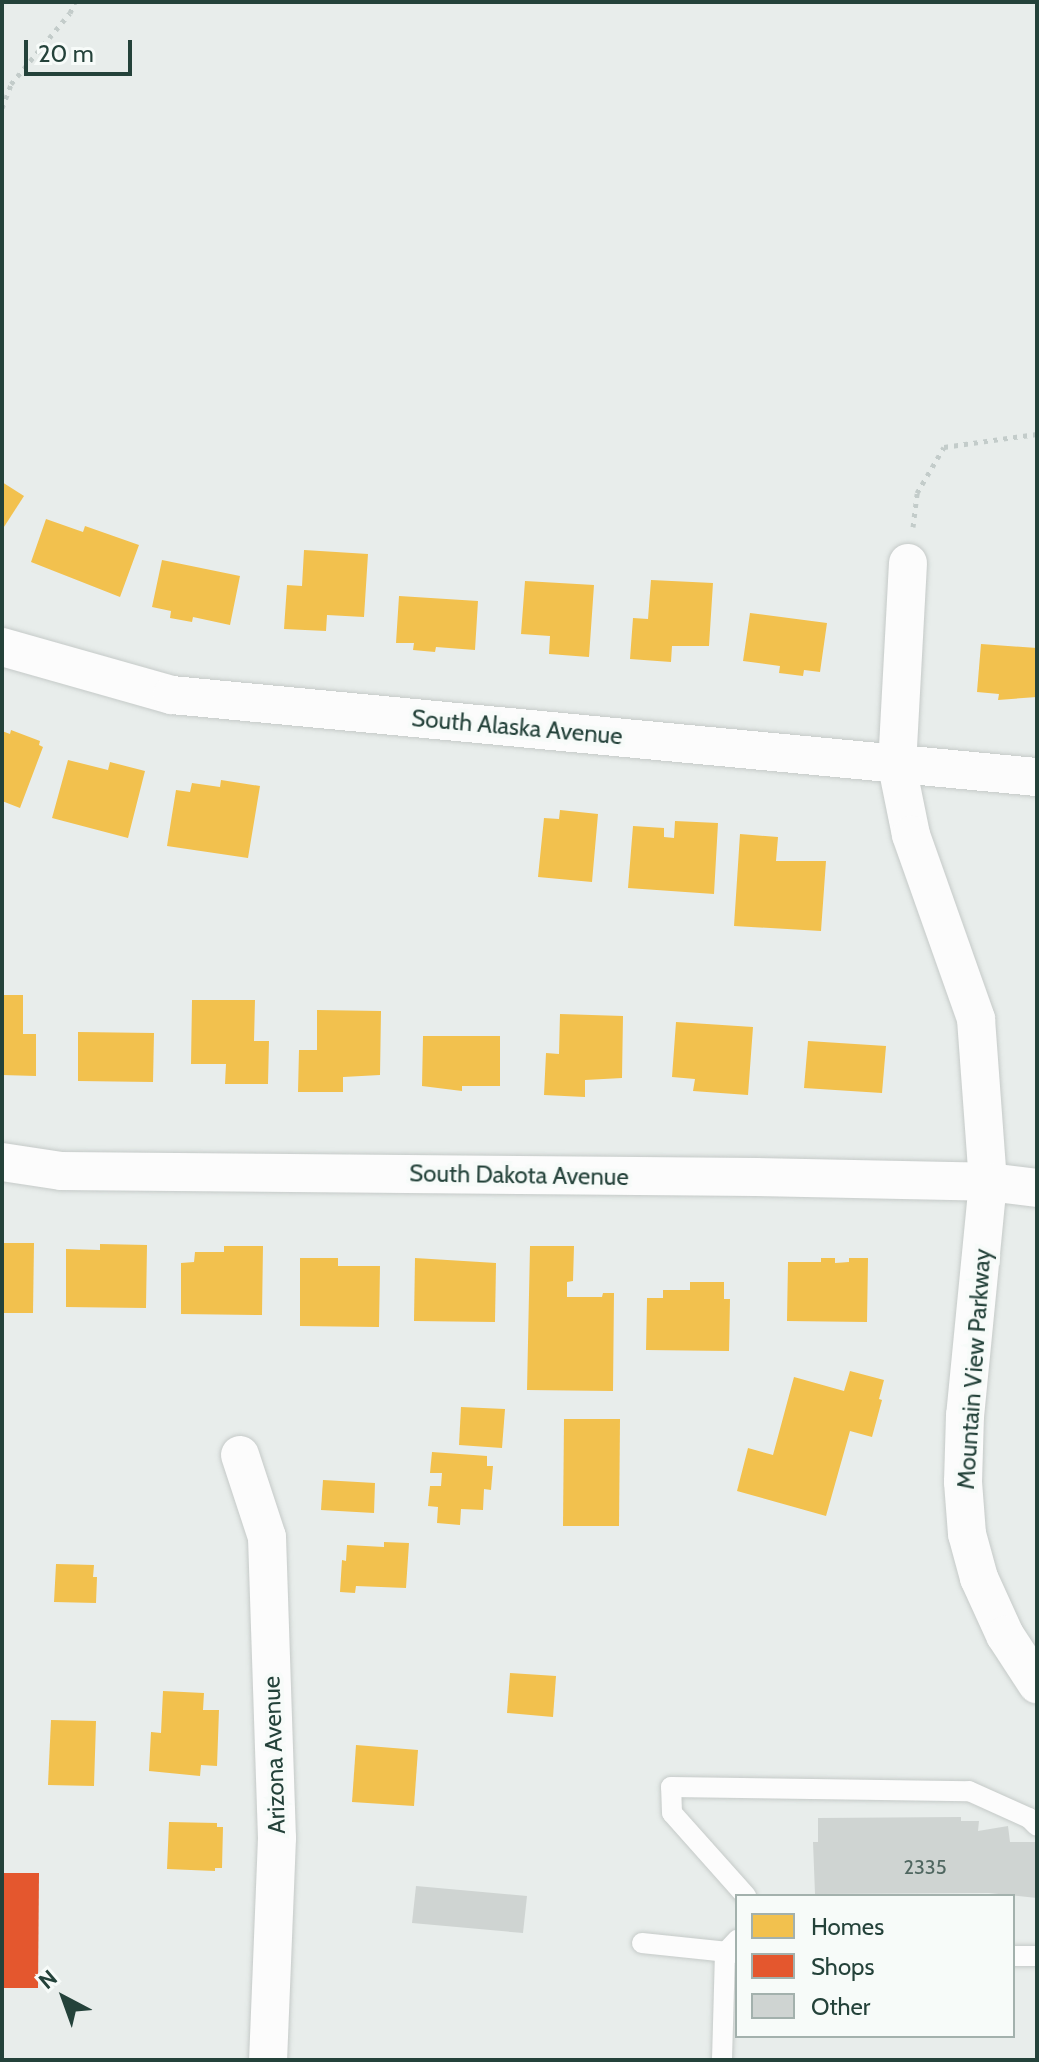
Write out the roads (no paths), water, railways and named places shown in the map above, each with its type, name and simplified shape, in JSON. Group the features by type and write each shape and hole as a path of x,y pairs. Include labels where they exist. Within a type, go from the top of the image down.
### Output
{"street":[{"name":"Mountain View Parkway","path":"908,563 897,766 911,835 976,1019 988,1182 965,1415 963,1482 967,1534 979,1578 1005,1635 1037,1684"},
{"name":"South Alaska Avenue","path":"2,647 172,695 1037,777"},
{"name":"South Dakota Avenue","path":"2,1162 61,1171 988,1182 1037,1188"},
{"name":"Arizona Avenue","path":"240,1455 267,1537 277,1838 268,2060"}],"lane":[{"path":"744,1894 672,1813 671,1787 969,1791 1029,1818 1037,1826"},
{"path":"642,1943 733,1949 722,2060"},
{"path":"1015,1956 1037,1956"}]}
